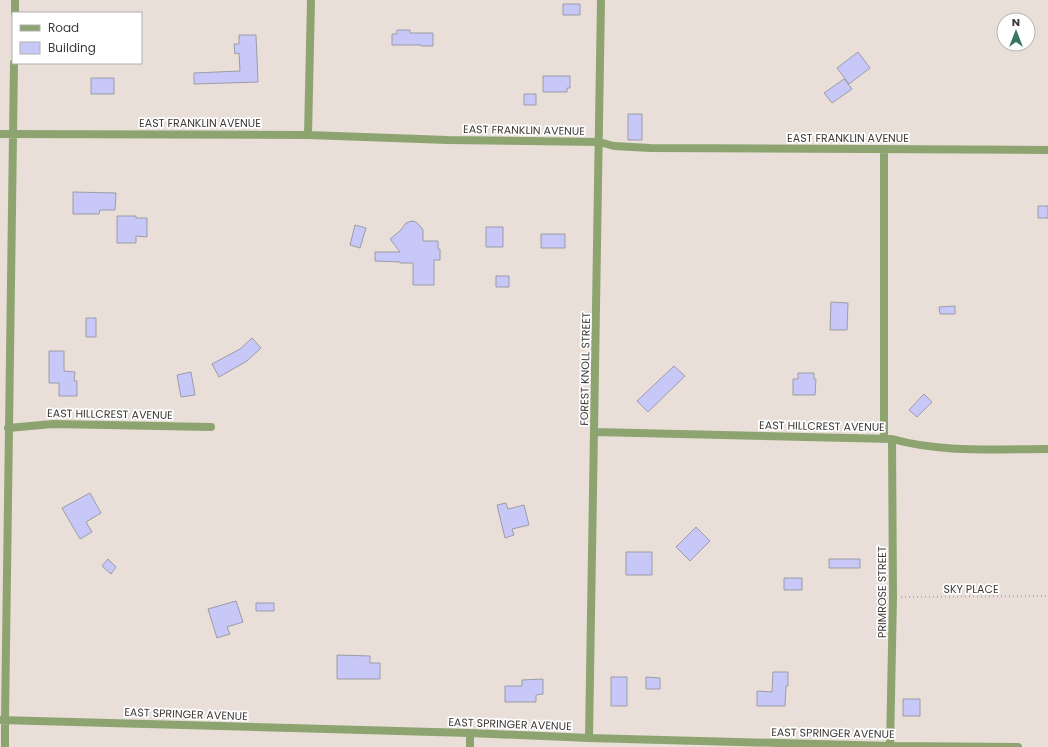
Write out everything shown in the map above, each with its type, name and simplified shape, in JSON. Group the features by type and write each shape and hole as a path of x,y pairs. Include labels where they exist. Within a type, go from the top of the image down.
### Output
{"street":[{"path":"15,0 15,12"},
{"path":"308,135 311,0"},
{"name":"FOREST KNOLL STREET","path":"589,738 601,0"},
{"path":"5,747 2,720 14,134 14,64"},
{"name":"EAST FRANKLIN AVENUE","path":"0,134 308,135 448,140 599,142 614,146 650,148 1048,150"},
{"name":"PRIMROSE STREET","path":"884,149 888,439 893,597 890,746"},
{"name":"EAST HILLCREST AVENUE","path":"8,428 53,424 211,427"},
{"name":"EAST HILLCREST AVENUE","path":"595,432 888,439 908,444 951,449 1048,449"},
{"name":"EAST SPRINGER AVENUE","path":"2,720 890,746 1018,747"},
{"path":"470,733 470,747"}],"path":[{"name":"SKY PLACE","path":"893,597 1048,596"}],"building":[{"path":"563,4 580,4 580,15 563,15"},
{"path":"397,30 410,30 410,33 433,33 433,46 392,45 392,34 397,34"},
{"path":"239,35 256,35 258,82 194,84 194,73 240,71 239,53 235,54 234,44 239,44"},
{"path":"858,52 870,68 849,84 837,68"},
{"path":"543,76 570,76 570,88 567,88 567,92 543,92"},
{"path":"91,78 114,78 114,94 91,94"},
{"path":"844,79 852,89 832,103 824,93"},
{"path":"524,94 536,94 536,105 524,105"},
{"path":"628,114 642,114 642,140 628,140"},
{"path":"73,192 116,193 115,210 100,210 99,214 73,214"},
{"path":"1038,206 1048,206 1048,218 1038,218"},
{"path":"117,216 136,216 136,218 147,218 147,237 136,236 136,243 117,243"},
{"path":"412,221 416,222 423,230 423,241 438,241 440,260 434,260 434,285 413,285 413,263 375,261 375,252 400,252 390,239 400,231 406,223"},
{"path":"355,225 366,228 360,248 350,245"},
{"path":"486,227 503,227 503,247 486,247"},
{"path":"541,234 565,234 565,248 541,248"},
{"path":"496,276 509,276 509,287 496,287"},
{"path":"831,302 848,303 847,330 830,330"},
{"path":"955,306 955,314 940,314 939,307"},
{"path":"86,318 96,318 96,337 86,337"},
{"path":"252,338 261,348 247,361 219,377 212,364 240,349"},
{"path":"49,351 64,351 64,371 75,372 74,381 77,381 77,396 59,396 59,383 49,383"},
{"path":"674,366 685,376 648,412 637,401"},
{"path":"191,372 195,395 181,397 177,375"},
{"path":"798,373 814,373 814,379 816,379 815,395 793,395 793,379 798,379"},
{"path":"924,394 932,402 917,417 909,410"},
{"path":"90,493 101,513 86,522 92,532 80,539 62,508"},
{"path":"506,503 508,509 524,505 529,525 512,529 514,535 505,538 497,505"},
{"path":"696,527 710,541 690,561 676,547"},
{"path":"626,552 652,552 652,575 626,575"},
{"path":"108,559 116,567 111,574 102,566"},
{"path":"829,559 860,559 860,568 829,568"},
{"path":"784,578 802,578 802,590 784,590"},
{"path":"236,601 243,622 227,627 230,634 217,638 208,609"},
{"path":"256,603 274,603 274,611 256,611"},
{"path":"337,655 370,656 370,663 380,663 380,679 337,679"},
{"path":"773,672 788,672 788,686 786,686 785,706 757,706 757,691 772,692"},
{"path":"611,677 627,677 627,706 611,706"},
{"path":"646,677 660,678 660,689 646,689"},
{"path":"543,679 543,694 536,695 536,702 505,702 505,686 522,686 522,680"},
{"path":"903,699 920,699 920,716 903,716"}]}
